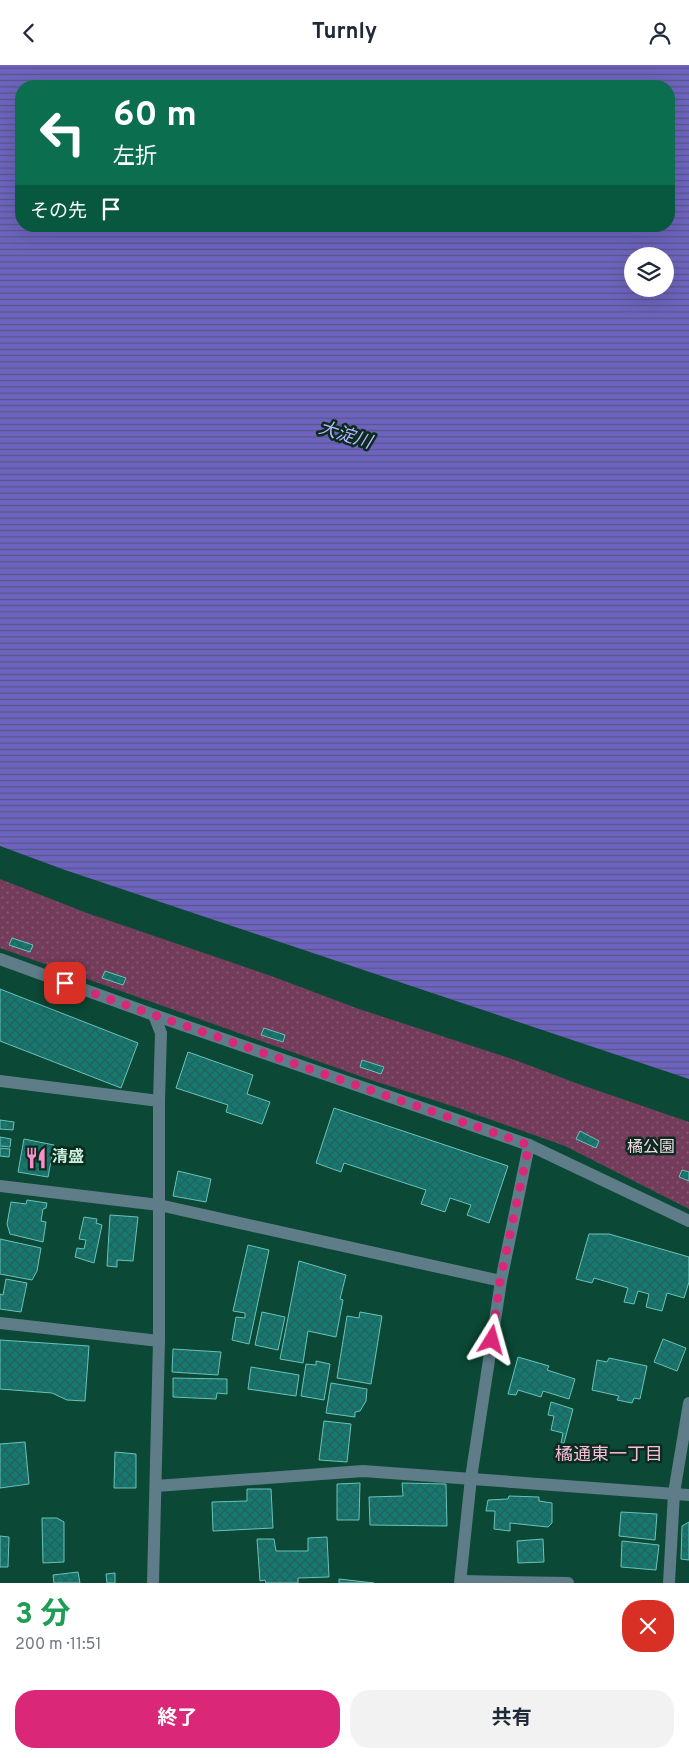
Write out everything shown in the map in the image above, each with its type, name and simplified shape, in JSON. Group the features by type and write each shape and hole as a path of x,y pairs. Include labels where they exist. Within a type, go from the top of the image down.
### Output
{"street":[{"path":"0,959 154,1015 529,1145 689,1221"},
{"path":"153,1583 159,1341 159,1101 161,1033 154,1015"},
{"path":"0,1081 159,1101"},
{"path":"529,1145 500,1281 471,1478 460,1582 568,1583"},
{"path":"0,1186 159,1205 500,1281"},
{"path":"0,1323 159,1341"},
{"path":"670,1583 674,1493 689,1403"},
{"path":"156,1486 363,1471 689,1495"}],"green space":[{"name":"橘公園","path":"0,879 87,913 274,977 359,1009 515,1060 689,1122 689,1209 565,1146 455,1107 368,1079 0,948"}],"water":[{"name":"大淀川","path":"0,65 689,65 689,1079 65,870 0,846"}],"building":[{"path":"12,938 33,945 30,952 9,945"},
{"path":"105,971 126,978 123,985 102,978"},
{"path":"0,989 138,1043 121,1088 0,1041"},
{"path":"264,1028 285,1035 283,1042 261,1035"},
{"path":"188,1052 253,1075 247,1094 270,1102 262,1124 226,1112 228,1105 176,1088"},
{"path":"362,1060 384,1067 381,1074 360,1067"},
{"path":"334,1108 508,1166 489,1223 467,1215 471,1205 450,1198 445,1212 421,1204 426,1190 344,1163 341,1172 316,1163"},
{"path":"0,1120 14,1122 13,1130 0,1129"},
{"path":"580,1131 599,1141 596,1148 576,1139"},
{"path":"0,1137 11,1139 10,1147 0,1146"},
{"name":"清盛","path":"24,1139 54,1145 48,1177 18,1172"},
{"path":"0,1148 10,1149 9,1157 0,1156"},
{"path":"682,1170 689,1172 689,1181 679,1177"},
{"path":"178,1171 211,1179 206,1202 173,1196"},
{"path":"27,1200 47,1203 46,1208 43,1209 41,1221 46,1222 43,1242 10,1234 7,1224 11,1202 26,1204"},
{"path":"110,1215 138,1217 133,1261 117,1260 117,1267 107,1266"},
{"path":"84,1217 97,1219 96,1223 102,1225 94,1263 75,1257 77,1248 84,1249 86,1240 79,1239"},
{"path":"589,1234 609,1234 689,1257 689,1282 684,1298 667,1293 662,1311 646,1307 649,1294 638,1291 634,1304 624,1302 628,1288 594,1278 592,1283 576,1279"},
{"path":"0,1239 41,1248 37,1271 32,1280 0,1274"},
{"path":"248,1245 269,1250 249,1344 232,1340 236,1317 245,1318 245,1313 233,1311"},
{"path":"299,1261 346,1275 340,1299 343,1300 336,1337 308,1331 303,1363 280,1359"},
{"path":"6,1279 27,1283 21,1312 0,1309 0,1294 3,1295"},
{"path":"262,1312 285,1317 278,1350 255,1345"},
{"path":"360,1312 382,1316 371,1384 337,1378 347,1316 359,1318"},
{"path":"663,1339 686,1348 677,1371 654,1362"},
{"path":"0,1340 89,1346 85,1401 67,1400 52,1393 0,1389"},
{"path":"173,1349 221,1352 218,1375 172,1372"},
{"path":"518,1357 549,1366 547,1370 575,1379 569,1399 543,1391 541,1397 518,1390 516,1395 508,1394"},
{"path":"609,1358 647,1366 640,1399 634,1398 632,1403 617,1400 619,1396 592,1390 597,1360 607,1362"},
{"path":"316,1361 330,1364 324,1400 301,1396 306,1364 316,1365"},
{"path":"251,1367 299,1375 296,1396 248,1389"},
{"path":"173,1378 227,1379 227,1394 217,1393 216,1399 173,1397"},
{"path":"331,1383 367,1389 366,1401 360,1411 355,1412 355,1417 326,1413"},
{"path":"551,1402 573,1409 564,1443 561,1443 563,1433 551,1430 554,1416 548,1415"},
{"path":"324,1421 351,1424 347,1462 319,1460"},
{"path":"25,1442 29,1484 0,1488 0,1444"},
{"path":"115,1452 136,1454 136,1488 114,1488"},
{"path":"360,1483 359,1520 337,1520 337,1484"},
{"path":"402,1483 446,1484 447,1526 370,1525 369,1497 403,1496"},
{"path":"247,1489 271,1489 273,1528 213,1531 212,1502 247,1501"},
{"path":"509,1496 539,1497 539,1501 552,1503 552,1523 548,1527 510,1523 510,1531 494,1529 495,1511 486,1511 488,1500 508,1499"},
{"path":"621,1512 657,1514 655,1540 619,1536"},
{"path":"42,1518 57,1518 64,1522 64,1562 43,1563"},
{"path":"689,1522 689,1560 681,1559 682,1526"},
{"path":"0,1536 9,1537 8,1567 0,1567"},
{"path":"327,1537 329,1577 298,1578 298,1583 266,1583 265,1580 260,1581 257,1539 274,1539 276,1551 308,1551 308,1538"},
{"path":"543,1539 544,1562 518,1563 517,1541"},
{"path":"622,1541 659,1545 656,1570 621,1567"},
{"path":"78,1572 80,1583 54,1583 53,1575"},
{"path":"115,1573 115,1583 107,1583 106,1574"},
{"path":"339,1579 374,1583 339,1583"}],"place":[{"name":"清盛","path":"36,1158"}],"district":[{"name":"橘通東一丁目","path":"609,1455"}],"route":[{"path":"65,983 529,1145 500,1281 492,1340"}]}
